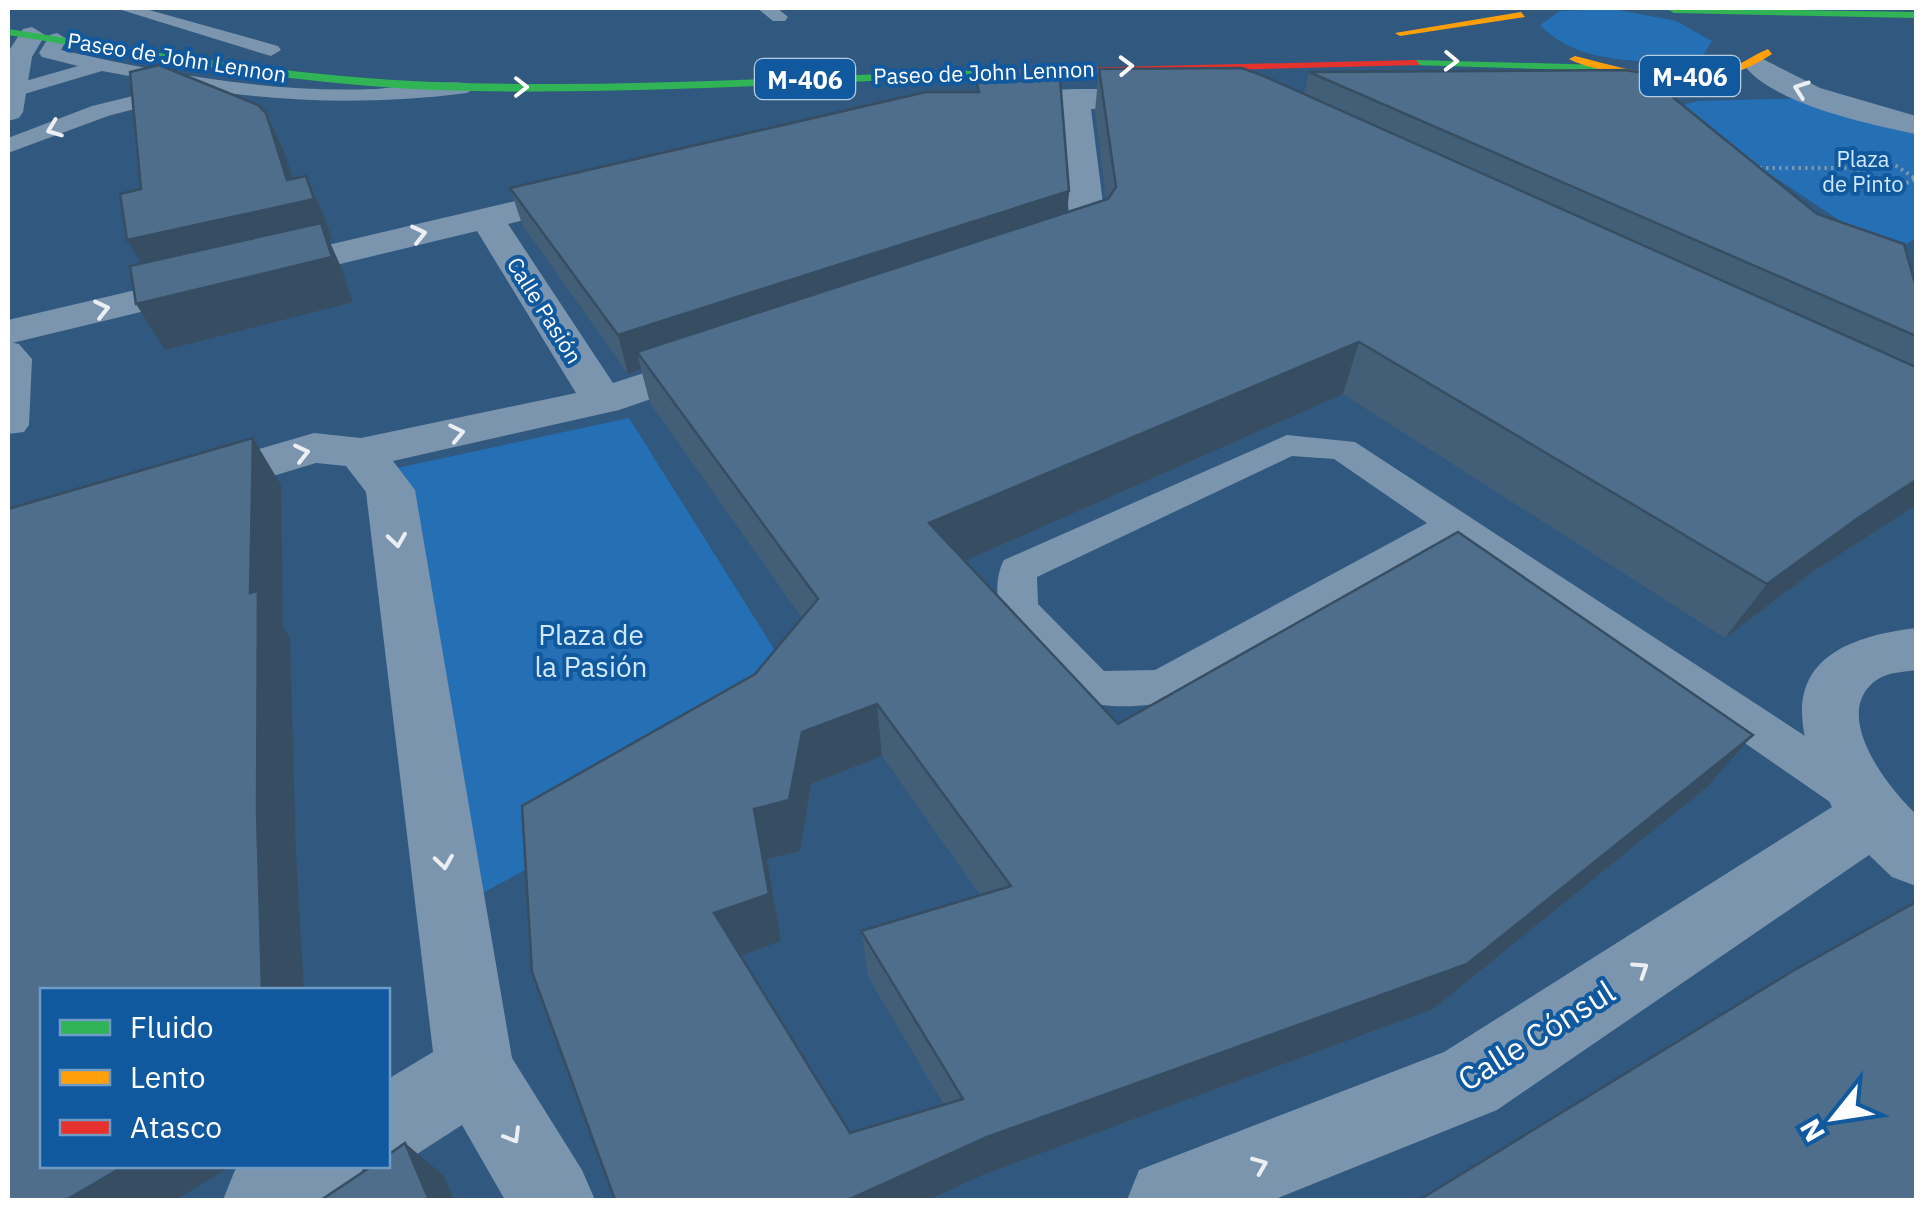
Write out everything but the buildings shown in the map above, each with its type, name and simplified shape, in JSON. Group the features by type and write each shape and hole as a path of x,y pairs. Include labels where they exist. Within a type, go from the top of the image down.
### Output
{"highway":[{"name":"M-406","path":"1667,9 1916,15"},
{"name":"M-406","path":"1368,36 1532,24 1609,69 1690,76 1743,70 1771,55 1745,33 1667,9"},
{"name":"Paseo de John Lennon","path":"115,15 271,50 490,65 701,62 1054,48"},
{"name":"Paseo de John Lennon","path":"26,37 302,76 467,87 696,84 1202,63 1421,60 1609,69"},
{"path":"1862,38 1916,37"}],"street":[{"path":"21,96 18,57 26,37"},
{"path":"1771,55 1767,74 1801,90 1916,124"},
{"path":"1609,69 1665,104 1742,168"},
{"path":"1898,90 1878,90 1872,100 1881,109 1916,124"},
{"path":"1532,95 1608,94 1665,104"},
{"path":"1015,261 1090,235 1075,98"},
{"path":"964,104 1075,98 1208,98"},
{"path":"8,332 621,186"},
{"name":"Calle Pasión","path":"487,218 603,402"},
{"path":"142,500 314,448 361,453 603,402 753,350"},
{"path":"361,453 390,490 475,1071 552,1200"},
{"path":"1884,823 1834,750 1827,710 1840,678 1868,658 1916,649"},
{"name":"Calle Cónsul","path":"1170,1200 1469,1082 1884,823"},
{"path":"390,1124 475,1071"},
{"path":"265,1200 319,1168"}],"lane":[{"path":"26,37 49,53 216,84 418,96 467,87"},
{"path":"21,96 101,65"},
{"path":"76,74 138,100"},
{"path":"8,146 100,111 216,84"},
{"path":"21,96 100,111"},
{"path":"8,351 16,359 12,425"},
{"path":"1452,525 1162,687 1094,688 1018,608 1018,570 1287,445 1344,450 1884,823"}],"path":[{"path":"1742,168 1850,168 1880,182 1915,183 1914,175 1908,171 1879,162 1853,162 1850,168"}],"green space":[{"path":"1614,9 1676,21 1712,41 1702,57 1661,61 1616,59 1574,48 1540,25 1560,11"},
{"name":"Plaza de Pinto","path":"1813,98 1916,131 1916,238 1890,254 1759,167 1680,106 1698,101"},
{"name":"Plaza de la Pasión","path":"629,418 798,687 549,857 477,896 397,468"}],"traffic: fast":[{"path":"1674,10 1916,15"},
{"path":"8,32 248,70 434,86 613,86 987,73"},
{"path":"1416,63 1605,68"}],"traffic: slow":[{"path":"1400,33 1521,15"},
{"path":"1575,59 1649,76 1700,78 1747,66 1768,52"}],"traffic: jam":[{"path":"987,73 1416,63"}]}
